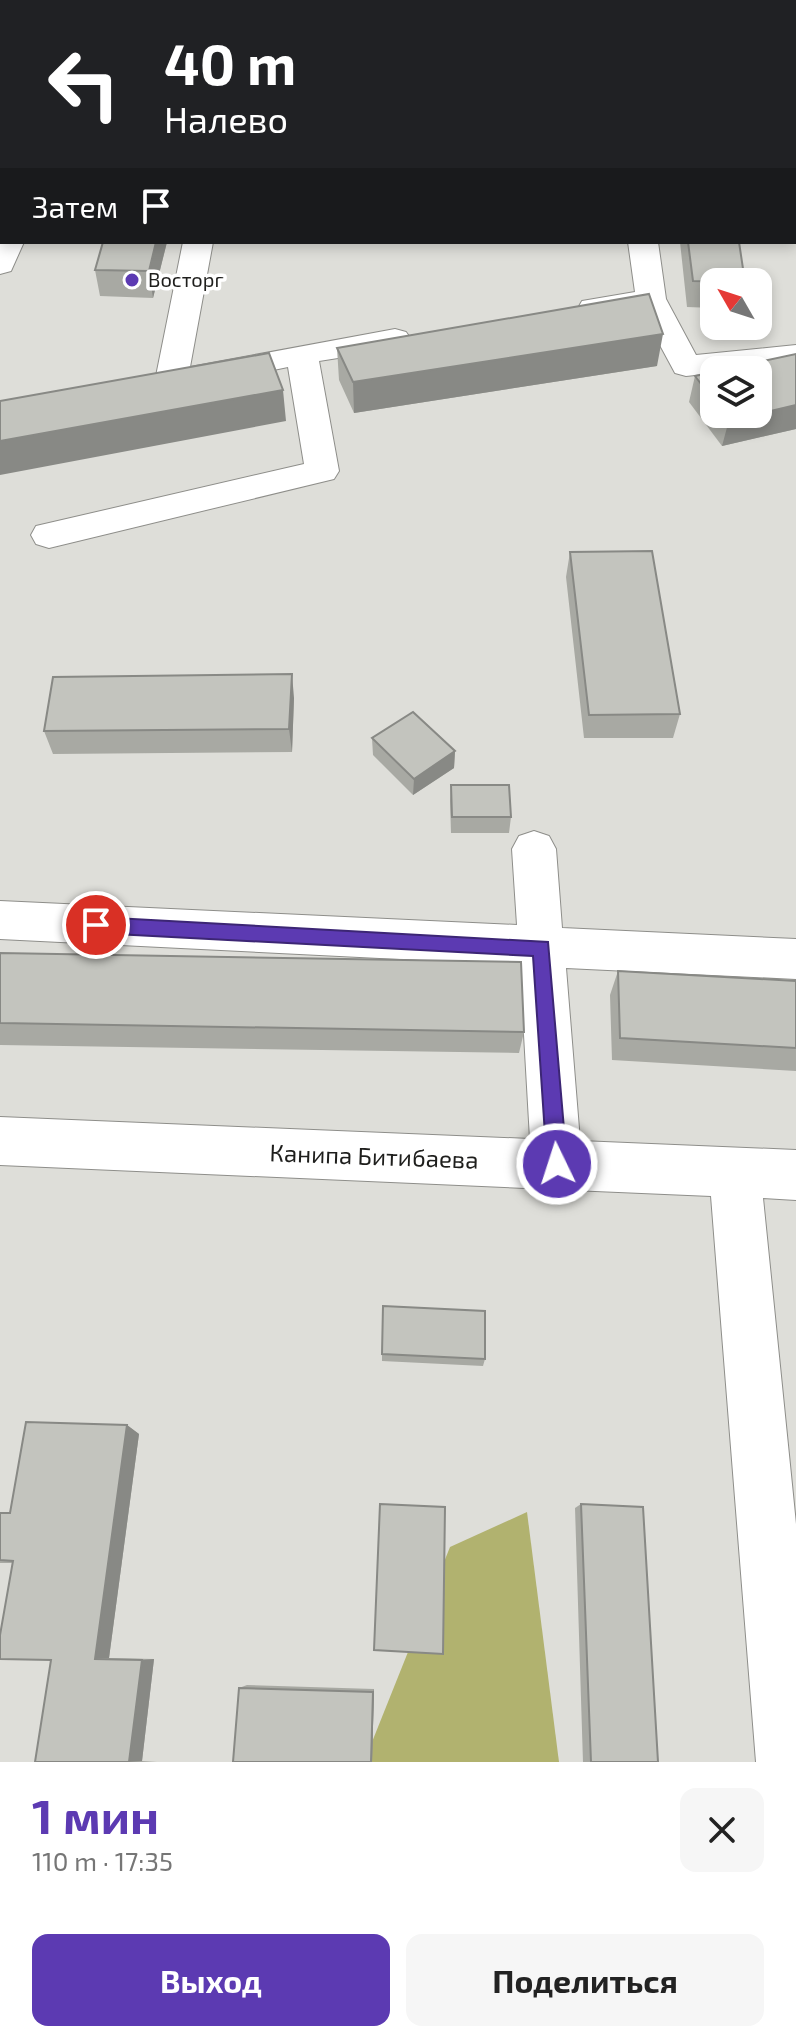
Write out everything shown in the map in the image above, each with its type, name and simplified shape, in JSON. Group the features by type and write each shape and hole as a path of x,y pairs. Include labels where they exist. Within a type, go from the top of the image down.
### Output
{"street":[{"path":"0,265 8,244"},
{"path":"197,244 155,384 302,354 424,335"},
{"path":"643,244 651,299 686,366 796,355"},
{"path":"560,313 651,299"},
{"path":"49,535 322,471 302,354"},
{"path":"534,849 557,1164"},
{"path":"0,920 796,959"},
{"name":"Канипа Битибаева","path":"0,1141 796,1175"},
{"path":"735,1173 788,1762"}],"green space":[{"path":"527,1512 559,1762 364,1762 450,1547"}],"building":[{"path":"102,244 156,244 149,271 95,270"},
{"path":"688,244 739,244 743,268 700,268 700,281 693,281"},
{"path":"649,294 663,334 353,382 337,348"},
{"path":"269,353 283,390 0,441 0,401"},
{"path":"796,354 796,405 772,411 772,359"},
{"path":"652,551 680,714 589,715 570,552"},
{"path":"292,674 289,729 44,731 53,677"},
{"path":"413,712 455,751 414,779 372,738"},
{"path":"451,785 509,785 511,817 452,817"},
{"path":"0,953 521,962 524,1032 0,1023"},
{"path":"618,971 796,981 796,1048 620,1038"},
{"path":"383,1306 485,1311 485,1359 382,1354"},
{"path":"26,1422 127,1425 95,1659 142,1660 129,1762 35,1762 51,1660 0,1659 0,1635 13,1561 0,1560 0,1513 10,1513"},
{"path":"380,1504 445,1507 443,1654 374,1650"},
{"path":"581,1504 643,1507 658,1762 591,1762"},
{"path":"239,1688 373,1692 371,1762 233,1762"}],"place":[{"name":"Восторг","path":"132,280"}],"route":[{"path":"96,925 541,948 557,1164"}]}
